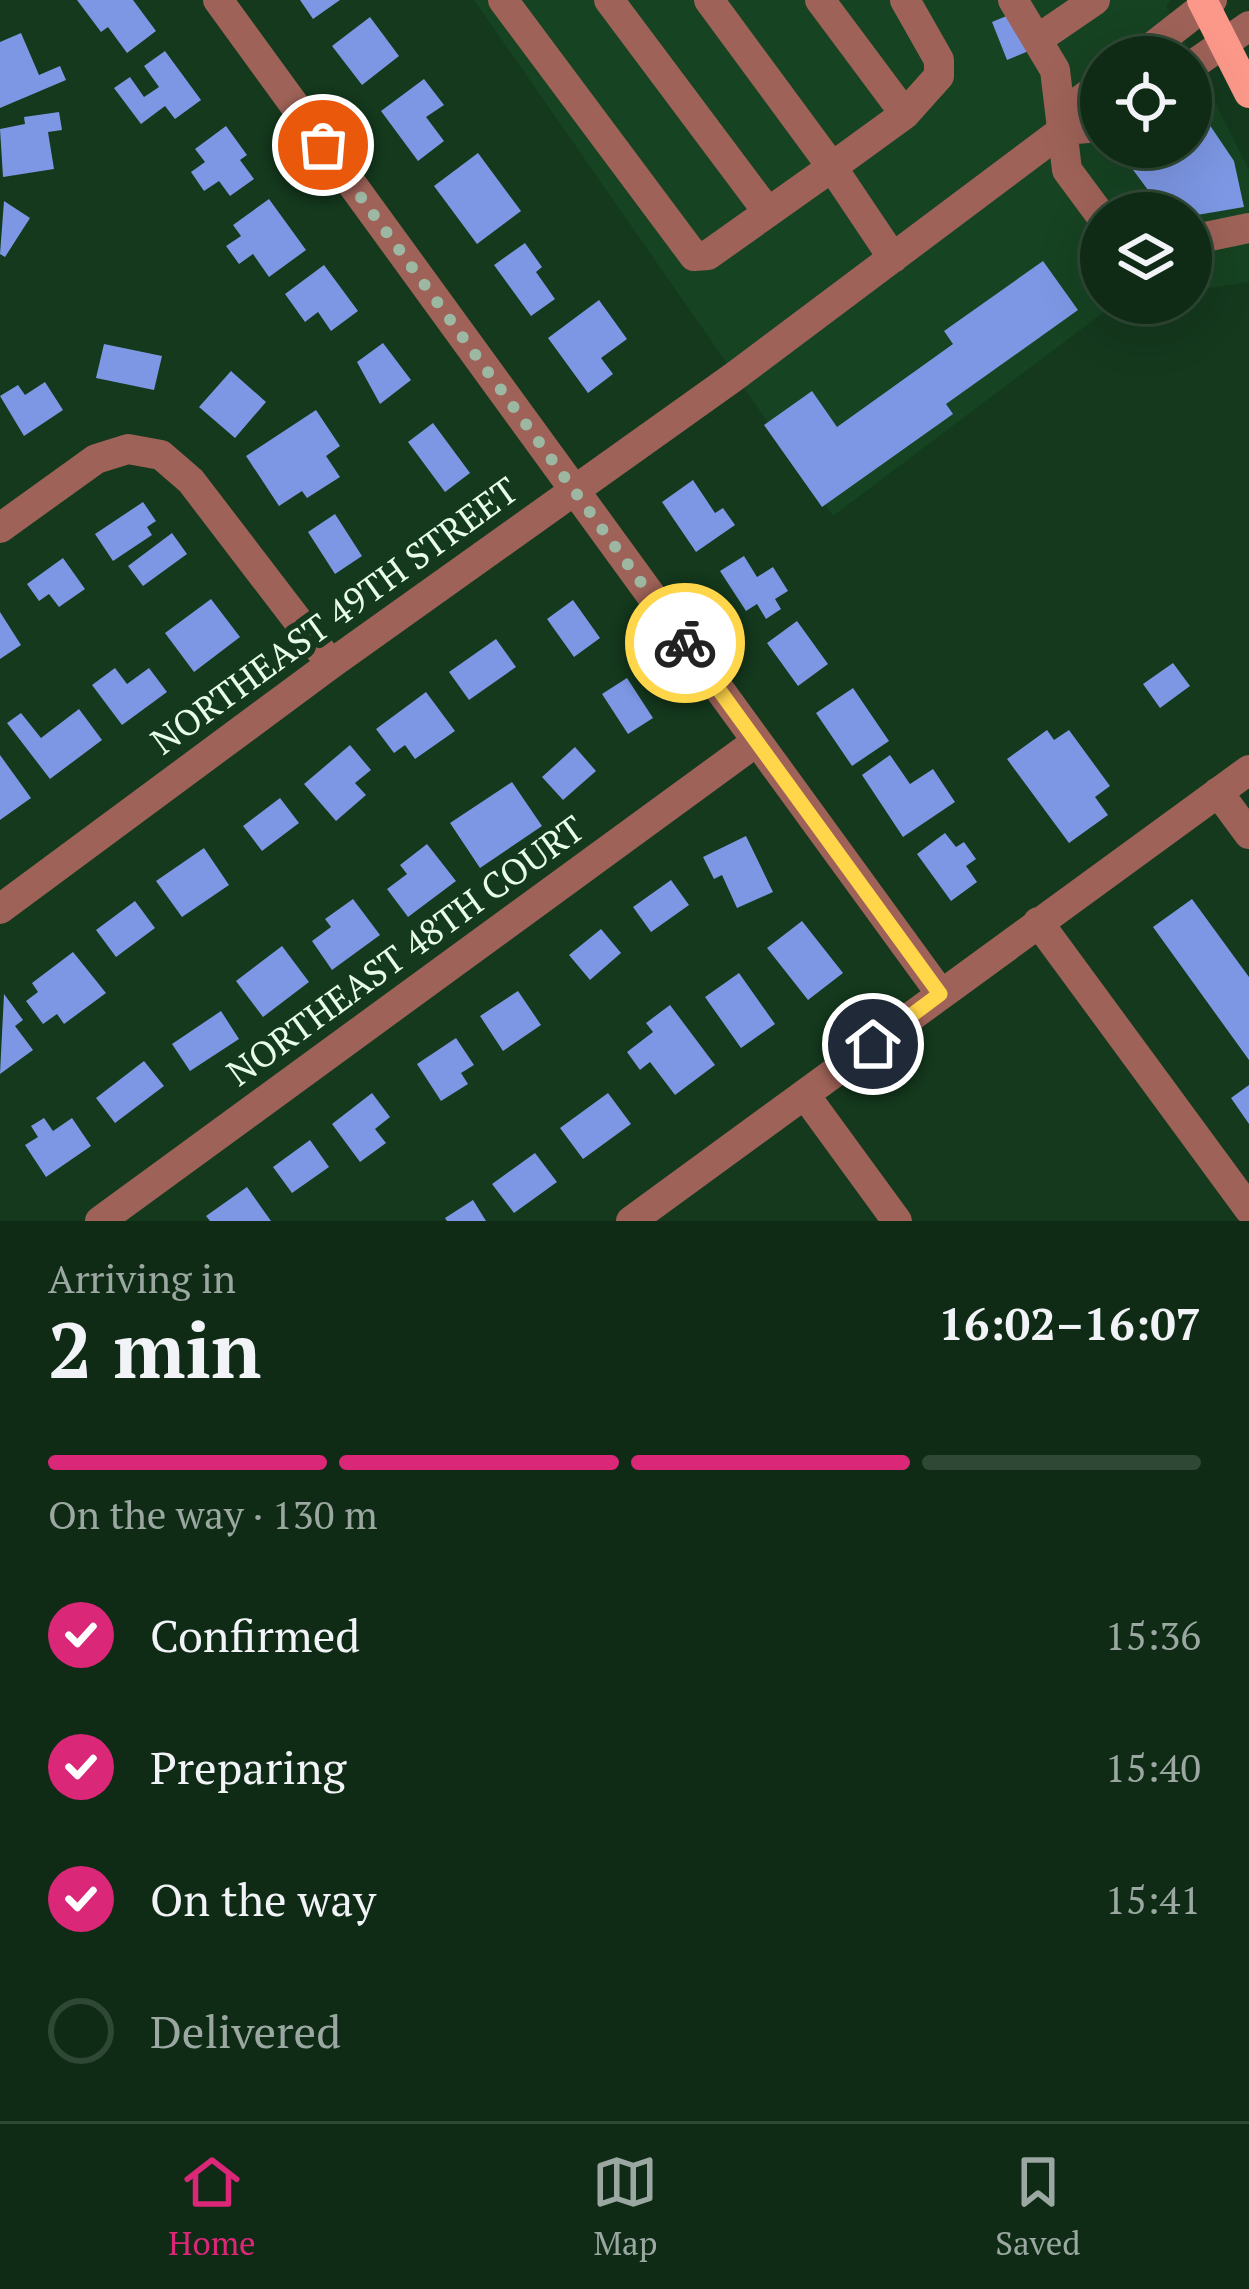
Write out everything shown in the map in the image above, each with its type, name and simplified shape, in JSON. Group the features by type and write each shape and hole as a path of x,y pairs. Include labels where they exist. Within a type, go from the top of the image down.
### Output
{"main road":[{"path":"1207,2 1237,35 1249,93"}],"street":[{"path":"218,0 940,994"},
{"path":"503,0 694,256 707,255 832,167 904,114 939,76 939,60 905,0"},
{"path":"609,0 767,211"},
{"path":"709,0 893,258"},
{"path":"820,0 904,114"},
{"path":"1013,0 1055,70 1067,170 1083,192"},
{"path":"1038,39 1095,0"},
{"path":"1165,36 1207,2"},
{"path":"1212,52 1237,35"},
{"name":"NORTHEAST 49TH STREET","path":"0,909 1064,130 1080,101"},
{"path":"1064,130 1080,129"},
{"path":"1212,236 1249,228"},
{"path":"0,528 96,459 128,449 160,455 191,481 331,664"},
{"name":"NORTHEAST 48TH COURT","path":"100,1221 756,742"},
{"path":"631,1221 1249,770"},
{"path":"1218,792 1249,834"},
{"path":"1038,922 1249,1208"},
{"path":"805,1095 897,1221"}],"shaded area":[{"path":"474,0 1171,0 1166,5 1182,36 1080,36 1080,168 1212,168 1212,96 1249,170 1249,282 1212,288 1212,192 1080,192 1080,324 1088,324 833,516"}],"building":[{"path":"77,0 133,0 156,31 127,53 108,27 101,32"},
{"path":"300,0 340,0 313,19"},
{"path":"1016,12 1031,50 1007,60 992,22"},
{"path":"370,17 399,56 362,85 332,46"},
{"path":"21,33 39,75 60,66 66,80 0,108 0,42"},
{"path":"165,51 201,100 175,119 165,106 141,124 114,88 130,77 144,97 159,87 144,66"},
{"path":"424,79 444,105 426,117 444,141 418,161 381,111"},
{"path":"59,112 62,130 48,132 54,169 3,177 0,129 25,124 24,117"},
{"path":"226,126 247,155 240,160 254,179 230,196 219,181 204,191 191,172 205,162 195,149"},
{"path":"1212,128 1234,161 1244,207 1212,212 1212,192 1149,192 1132,168 1212,168"},
{"path":"478,153 521,211 477,244 434,186"},
{"path":"269,199 306,250 269,277 253,254 239,264 226,246 241,236 233,225"},
{"path":"4,201 30,218 5,257 0,254"},
{"path":"525,243 542,267 536,272 555,299 531,316 494,265"},
{"path":"1043,261 1078,310 946,404 953,414 822,507 764,425 812,391 837,427 953,344 944,331"},
{"path":"324,265 358,311 331,331 318,312 305,322 285,294"},
{"path":"599,300 627,339 601,358 613,374 588,393 548,338"},
{"path":"383,343 411,380 380,404 357,362"},
{"path":"104,344 162,356 154,390 96,378"},
{"path":"231,371 266,402 235,438 199,407"},
{"path":"45,382 63,410 24,436 0,396 18,385 25,395"},
{"path":"316,410 340,446 326,456 340,477 307,498 302,491 279,506 246,456"},
{"path":"433,423 470,473 445,492 408,442"},
{"path":"693,480 715,513 723,508 735,525 696,552 662,502"},
{"path":"143,502 156,521 147,527 152,535 113,561 95,534"},
{"path":"335,514 362,556 335,574 308,532"},
{"path":"172,533 187,554 143,586 128,566"},
{"path":"744,556 757,577 773,567 788,591 775,599 781,609 766,619 757,604 746,611 720,571"},
{"path":"63,558 85,589 59,607 49,594 39,601 27,584"},
{"path":"211,599 240,637 194,672 165,633"},
{"path":"573,600 600,638 574,657 547,619"},
{"path":"0,612 21,645 0,659"},
{"path":"797,621 828,664 798,686 767,643"},
{"path":"496,639 516,667 469,700 449,672"},
{"path":"1173,663 1190,686 1160,708 1143,684"},
{"path":"115,668 127,684 149,668 167,692 122,725 92,685"},
{"path":"627,678 653,718 628,734 602,694"},
{"path":"853,688 889,741 852,766 816,713"},
{"path":"426,692 455,731 415,759 405,745 394,753 376,729"},
{"path":"79,709 102,740 50,779 7,723 21,713 41,738"},
{"path":"1047,730 1054,740 1069,730 1110,786 1095,797 1108,815 1069,843 1007,759"},
{"path":"350,745 371,770 355,783 366,795 336,821 304,784"},
{"path":"575,747 596,771 563,800 542,777"},
{"path":"0,755 31,798 0,820"},
{"path":"890,755 910,784 933,769 955,802 903,837 862,775"},
{"path":"512,782 542,826 480,868 450,823"},
{"path":"280,798 299,823 262,851 243,826"},
{"path":"945,833 956,847 964,842 976,859 966,866 977,882 951,901 917,854"},
{"path":"746,836 773,892 737,908 722,875 714,879 703,857"},
{"path":"427,844 456,881 408,917 387,889 407,874 400,865"},
{"path":"204,848 229,885 182,917 156,881"},
{"path":"671,880 689,905 651,932 633,907"},
{"path":"353,899 380,935 332,970 312,941 331,927 325,919"},
{"path":"1192,899 1249,977 1249,1060 1153,927"},
{"path":"135,901 155,928 116,957 96,930"},
{"path":"802,921 843,973 808,1000 767,948"},
{"path":"601,929 621,953 590,980 569,955"},
{"path":"282,946 309,982 263,1017 236,981"},
{"path":"73,952 106,993 64,1024 57,1014 43,1024 26,1001 38,992 32,983"},
{"path":"739,973 775,1024 741,1048 705,997"},
{"path":"518,991 541,1025 503,1051 480,1016"},
{"path":"4,994 23,1020 15,1026 33,1050 0,1074"},
{"path":"670,1005 715,1065 675,1095 650,1062 640,1070 627,1052 653,1032 646,1023"},
{"path":"221,1011 239,1039 190,1071 172,1044"},
{"path":"456,1038 474,1065 461,1073 468,1084 441,1101 417,1064"},
{"path":"144,1061 164,1086 115,1123 96,1098"},
{"path":"1249,1085 1249,1124 1231,1098"},
{"path":"372,1093 390,1117 375,1129 386,1143 360,1162 332,1124"},
{"path":"608,1093 631,1124 583,1159 560,1128"},
{"path":"44,1118 53,1131 72,1118 91,1146 46,1177 25,1145 38,1137 31,1126"},
{"path":"310,1140 329,1167 292,1193 273,1167"},
{"path":"535,1153 557,1182 514,1213 492,1184"},
{"path":"247,1187 271,1221 210,1221 206,1216"},
{"path":"473,1200 486,1221 447,1221 445,1218"}],"way so far":[{"path":"323,145 685,643"}],"route":[{"path":"685,643 940,994 873,1044"}]}
